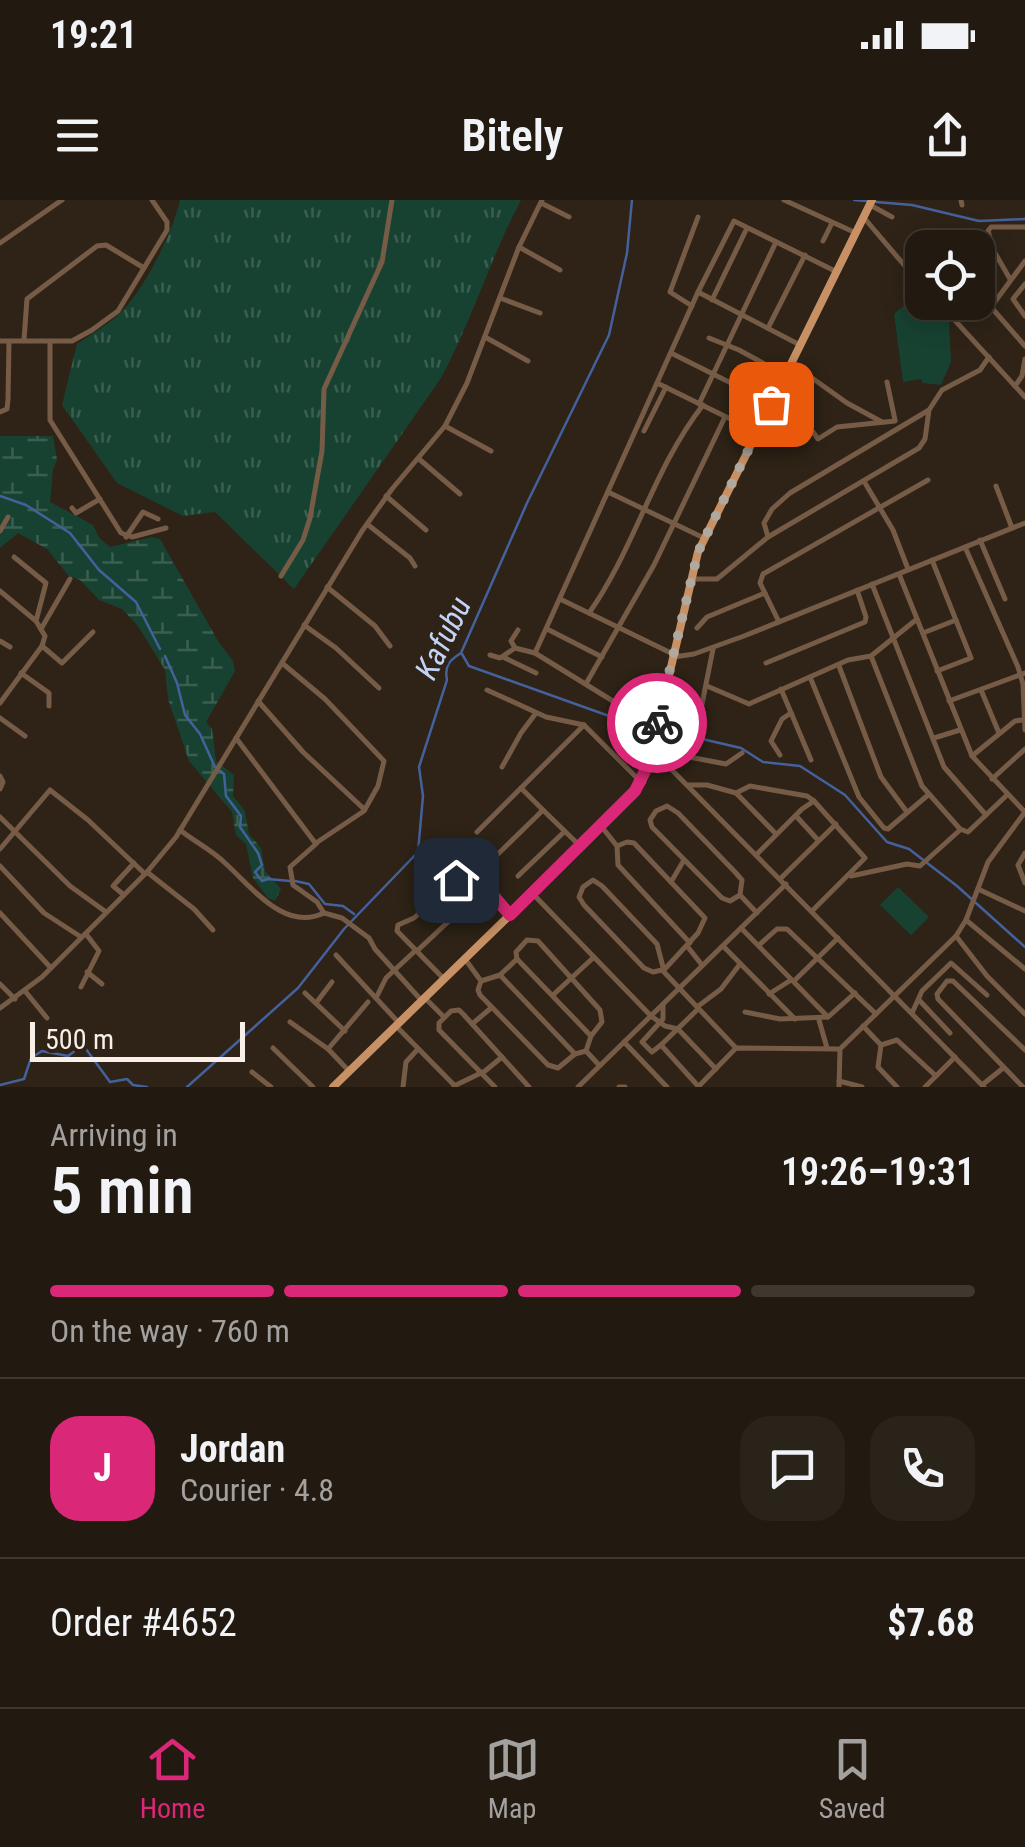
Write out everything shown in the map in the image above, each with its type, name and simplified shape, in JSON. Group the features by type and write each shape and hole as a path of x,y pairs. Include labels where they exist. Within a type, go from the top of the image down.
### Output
{"main road":[{"path":"333,1087 642,782 704,538 871,202"}],"street":[{"path":"0,242 62,200"},
{"path":"0,341 74,341 114,314 168,227 152,200"},
{"path":"281,576 304,540 322,451 324,390 382,262 392,200"},
{"path":"784,200 832,223 860,224 878,237 905,267"},
{"path":"0,1008 51,968 146,873 180,830 366,524 446,426 541,201 569,218"},
{"path":"871,202 892,218"},
{"path":"692,306 670,292 698,217"},
{"path":"535,653 730,224 734,221 836,272"},
{"path":"823,242 832,223"},
{"path":"1010,279 988,231 991,227 1025,227"},
{"path":"712,300 748,228"},
{"path":"588,614 622,560 674,446 701,404 776,242"},
{"path":"24,341 26,301 102,245 144,268"},
{"path":"519,247 560,270"},
{"path":"768,328 805,255"},
{"path":"1025,260 991,307 1025,346"},
{"path":"1025,284 1013,299 1025,316"},
{"path":"698,292 800,345"},
{"path":"500,298 540,313"},
{"path":"955,320 1025,397"},
{"path":"484,337 528,361"},
{"path":"710,338 784,375"},
{"path":"3,412 9,342"},
{"path":"50,342 50,420 124,535"},
{"path":"670,352 771,404"},
{"path":"691,580 717,578 768,537 919,448 925,439 929,410 942,390 980,370 989,357"},
{"path":"1015,386 1022,376 1025,359"},
{"path":"791,363 882,422"},
{"path":"656,382 756,432"},
{"path":"887,382 896,424"},
{"path":"644,431 666,387"},
{"path":"768,537 764,523 772,509 790,493 896,424 929,410"},
{"path":"587,682 620,628 725,417"},
{"path":"762,422 775,436 813,432 818,439 837,427 896,424"},
{"path":"446,426 491,451"},
{"path":"419,459 460,494"},
{"path":"779,622 764,593 762,574 928,480"},
{"path":"864,483 880,506 908,570"},
{"path":"996,486 1012,528"},
{"path":"608,492 704,538"},
{"path":"386,496 426,530"},
{"path":"72,508 79,512 100,499"},
{"path":"124,535 142,512 158,519"},
{"path":"0,531 8,518"},
{"path":"560,599 673,656 713,648 1025,523"},
{"path":"366,524 410,558 414,566"},
{"path":"113,541 124,535 166,528"},
{"path":"980,540 1005,599"},
{"path":"965,546 1022,673 1025,730"},
{"path":"14,557 46,583 36,621"},
{"path":"932,560 971,658 937,671"},
{"path":"862,1087 839,1084 840,1049 956,936 974,902 988,862 1024,814 972,756 899,574"},
{"path":"41,628 70,579"},
{"path":"872,584 948,773 986,815"},
{"path":"327,587 375,626 390,646"},
{"path":"766,663 864,622 866,617 857,590"},
{"path":"0,591 36,621 44,636 42,646 1,700"},
{"path":"697,628 708,617 764,593"},
{"path":"707,686 746,704 838,665 871,656 917,618"},
{"path":"922,633 956,620"},
{"path":"304,625 333,644 379,688"},
{"path":"547,629 602,657"},
{"path":"514,648 511,641 518,630"},
{"path":"42,646 62,663 93,632"},
{"path":"0,641 10,647"},
{"path":"514,648 535,653 587,682 654,734 668,766 983,1086 1002,1068"},
{"path":"503,657 514,648"},
{"path":"654,734 696,734 713,648"},
{"path":"490,655 536,672"},
{"path":"871,656 915,771 928,795 960,829 968,832 1006,795"},
{"path":"282,663 322,696 383,757 378,786 365,810 316,844 294,862 289,872 293,885 317,902 324,913"},
{"path":"838,665 882,777 907,812"},
{"path":"22,673 49,693 49,706"},
{"path":"948,701 1022,673"},
{"path":"810,676 852,782 867,808 886,829 928,795"},
{"path":"781,688 811,760"},
{"path":"981,688 999,733"},
{"path":"487,690 536,714 584,725 642,782"},
{"path":"258,701 302,752 365,810"},
{"path":"780,756 771,741 778,724 791,713"},
{"path":"502,767 536,714"},
{"path":"0,718 25,736"},
{"path":"972,756 1014,721 1022,720"},
{"path":"478,832 584,725"},
{"path":"933,738 960,730"},
{"path":"236,738 316,844"},
{"path":"992,779 1025,749"},
{"path":"668,766 678,754 726,764 742,752"},
{"path":"649,760 668,766"},
{"path":"0,776 0,789"},
{"path":"688,785 736,793 776,834"},
{"path":"736,793 750,786 806,796 880,870"},
{"path":"521,788 580,846"},
{"path":"0,849 51,790 146,873 194,909 213,930"},
{"path":"756,855 814,801"},
{"path":"663,806 678,813 742,880 740,895 724,900 650,824 654,814 663,806"},
{"path":"498,855 543,810"},
{"path":"796,816 818,840"},
{"path":"0,818 70,886 106,912"},
{"path":"578,1087 757,912 836,824"},
{"path":"600,826 617,846 618,865 702,965"},
{"path":"848,877 924,862 960,829"},
{"path":"180,830 220,858 274,908 300,918 324,913 361,931 393,970 444,1017"},
{"path":"518,876 564,832"},
{"path":"617,846 634,843 704,918 703,926 663,969 653,972 644,968 584,905 579,897 586,884 593,880 602,886 658,944 663,969 736,1048 840,1049"},
{"path":"448,846 510,915"},
{"path":"1025,852 1018,865 1025,883"},
{"path":"812,911 864,861 865,854"},
{"path":"671,882 684,860"},
{"path":"124,895 113,886 134,863"},
{"path":"0,866 44,913 83,935 98,951 81,987"},
{"path":"452,875 479,905"},
{"path":"978,888 1025,911"},
{"path":"532,893 652,1016 678,1029 716,1069"},
{"path":"471,912 492,894"},
{"path":"740,895 757,912"},
{"path":"376,998 393,970 417,951 450,920 432,902 397,928 417,951 444,980"},
{"path":"0,913 51,968"},
{"path":"966,920 1025,968"},
{"path":"741,928 828,1017"},
{"path":"758,946 784,929 876,1014"},
{"path":"956,936 1024,1013"},
{"path":"768,995 792,981 838,938"},
{"path":"586,1051 602,1022 602,1014 572,976 534,939 523,943 516,952 517,960 591,1036"},
{"path":"723,946 795,1019"},
{"path":"336,955 452,1086 503,1056"},
{"path":"553,995 594,957"},
{"path":"465,959 481,981"},
{"path":"481,981 500,975 517,960"},
{"path":"912,1013 926,986 953,963 987,995"},
{"path":"664,1004 660,1022 642,1042 652,1052 721,989 740,964"},
{"path":"87,972 102,984"},
{"path":"500,975 576,1054"},
{"path":"481,981 478,990 491,1008 553,1068 586,1051"},
{"path":"1022,1087 936,996 947,981 954,981 1024,1047"},
{"path":"316,1003 332,982"},
{"path":"0,984 15,998"},
{"path":"978,1006 996,985"},
{"path":"25,991 47,1018"},
{"path":"746,1012 772,1018 820,1020 854,993"},
{"path":"305,994 345,1031"},
{"path":"920,1001 950,1033"},
{"path":"328,1049 368,1002"},
{"path":"772,1018 780,1006"},
{"path":"472,1024 491,1008"},
{"path":"494,1087 440,1030 439,1024 450,1011 459,1010 529,1087"},
{"path":"820,1020 827,1048"},
{"path":"290,1022 328,1049 349,1071"},
{"path":"942,1043 959,1022"},
{"path":"863,1026 881,1045"},
{"path":"881,1045 896,1040 936,1076"},
{"path":"624,1042 667,1087"},
{"path":"662,1045 698,1087 736,1048"},
{"path":"881,1045 878,1067 897,1087"},
{"path":"273,1048 313,1087"},
{"path":"403,1087 406,1062 418,1049"},
{"path":"586,1051 600,1066"},
{"path":"925,1087 955,1057"},
{"path":"252,1072 271,1087"},
{"path":"654,1087 660,1080"}],"green space":[{"path":"180,200 521,200 441,378 294,589 215,512 183,516 117,483 62,405 77,344 116,317 136,294 164,246"},
{"path":"905,305 905,320 949,321 951,362 941,385 923,383 921,379 903,382 894,314"},
{"path":"0,436 53,436 57,460 50,502 93,525 100,539 110,547 152,537 160,539 233,661 235,671 206,722 212,729 216,761 234,775 233,796 245,811 249,834 261,848 265,871 281,889 275,901 253,878 246,844 236,835 232,812 189,761 168,699 165,670 138,626 122,609 99,600 80,580 69,576 47,549 18,533 0,548"},
{"path":"898,887 929,917 911,935 880,905"}],"waterway":[{"name":"Kafubu","path":"187,1087 298,988 344,929 418,852 423,796 419,767 447,680 447,667 461,653 527,503 609,335 627,253 632,200"},
{"path":"854,200 867,201"},
{"path":"876,202 912,205 979,221 1025,219"},
{"path":"0,496 26,505 70,533 99,570 136,602 160,649"},
{"path":"462,654 469,666 651,731"},
{"path":"165,656 185,715 200,734 215,767"},
{"path":"689,736 741,748 763,762 800,766 845,795 887,842 909,849 1025,947"},
{"path":"220,771 224,774 226,796 241,816 240,827 258,853 262,865 255,872 262,881 290,881"},
{"path":"295,881 309,884 325,904 343,906 354,914"},
{"name":"Kafubu","path":"0,1085 24,1079 31,1058 42,1051 68,1056 83,1045 110,1082 127,1079 133,1085 147,1087"}],"way so far":[{"path":"657,723 698,552 771,404"}],"route":[{"path":"456,880 479,905 492,894 510,915 642,782 657,723"}]}
